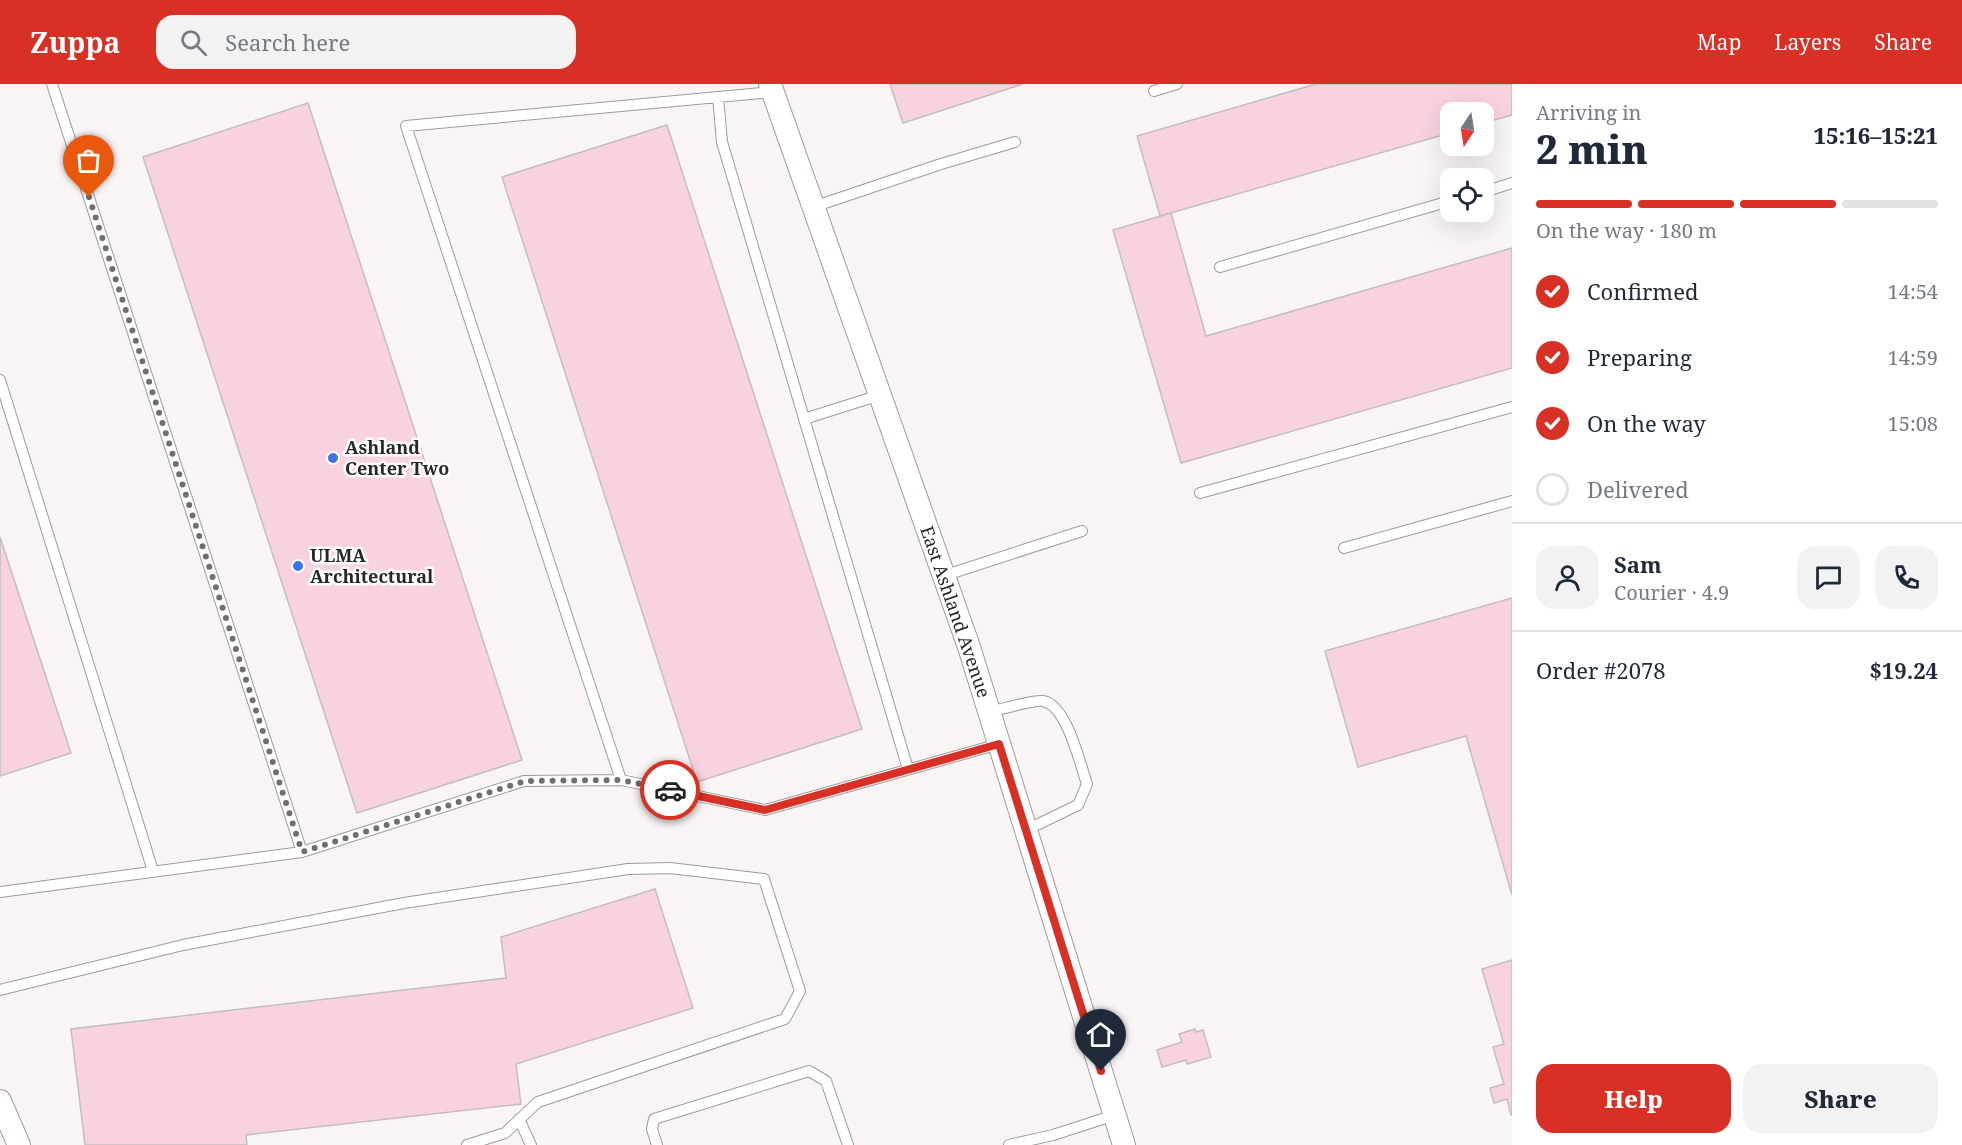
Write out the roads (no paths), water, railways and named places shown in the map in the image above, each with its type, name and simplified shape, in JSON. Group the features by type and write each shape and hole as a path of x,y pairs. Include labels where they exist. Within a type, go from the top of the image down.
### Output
{"street":[{"name":"East Ashland Avenue","path":"771,88 989,712 1124,1145"},
{"path":"0,1101 19,1145"}],"lane":[{"path":"52,84 302,852"},
{"path":"1154,91 1177,84"},
{"path":"621,780 406,126 718,97 771,88"},
{"path":"718,97 722,142 908,769"},
{"path":"813,207 1015,142"},
{"path":"1494,189 1512,183"},
{"path":"1220,267 1440,204"},
{"path":"0,380 153,871"},
{"path":"804,419 880,395"},
{"path":"1200,493 1512,406"},
{"path":"1344,548 1512,501"},
{"path":"943,576 1082,531"},
{"path":"989,712 1043,700 1055,707 1063,717 1087,784 1078,805 1026,830"},
{"path":"0,892 302,852 525,781 621,780 765,810 999,744"},
{"path":"0,990 183,945 404,903 628,869 670,868 764,879 800,991 785,1019 538,1101 505,1133 467,1145"},
{"path":"657,1145 652,1129 654,1119 809,1071 826,1081 848,1145"},
{"path":"1009,1145 1053,1135 1114,1114"},
{"path":"519,1119 531,1145"}],"place":[{"name":"Ashland Center Two","path":"333,458"},
{"name":"ULMA Architectural","path":"298,566"}]}
